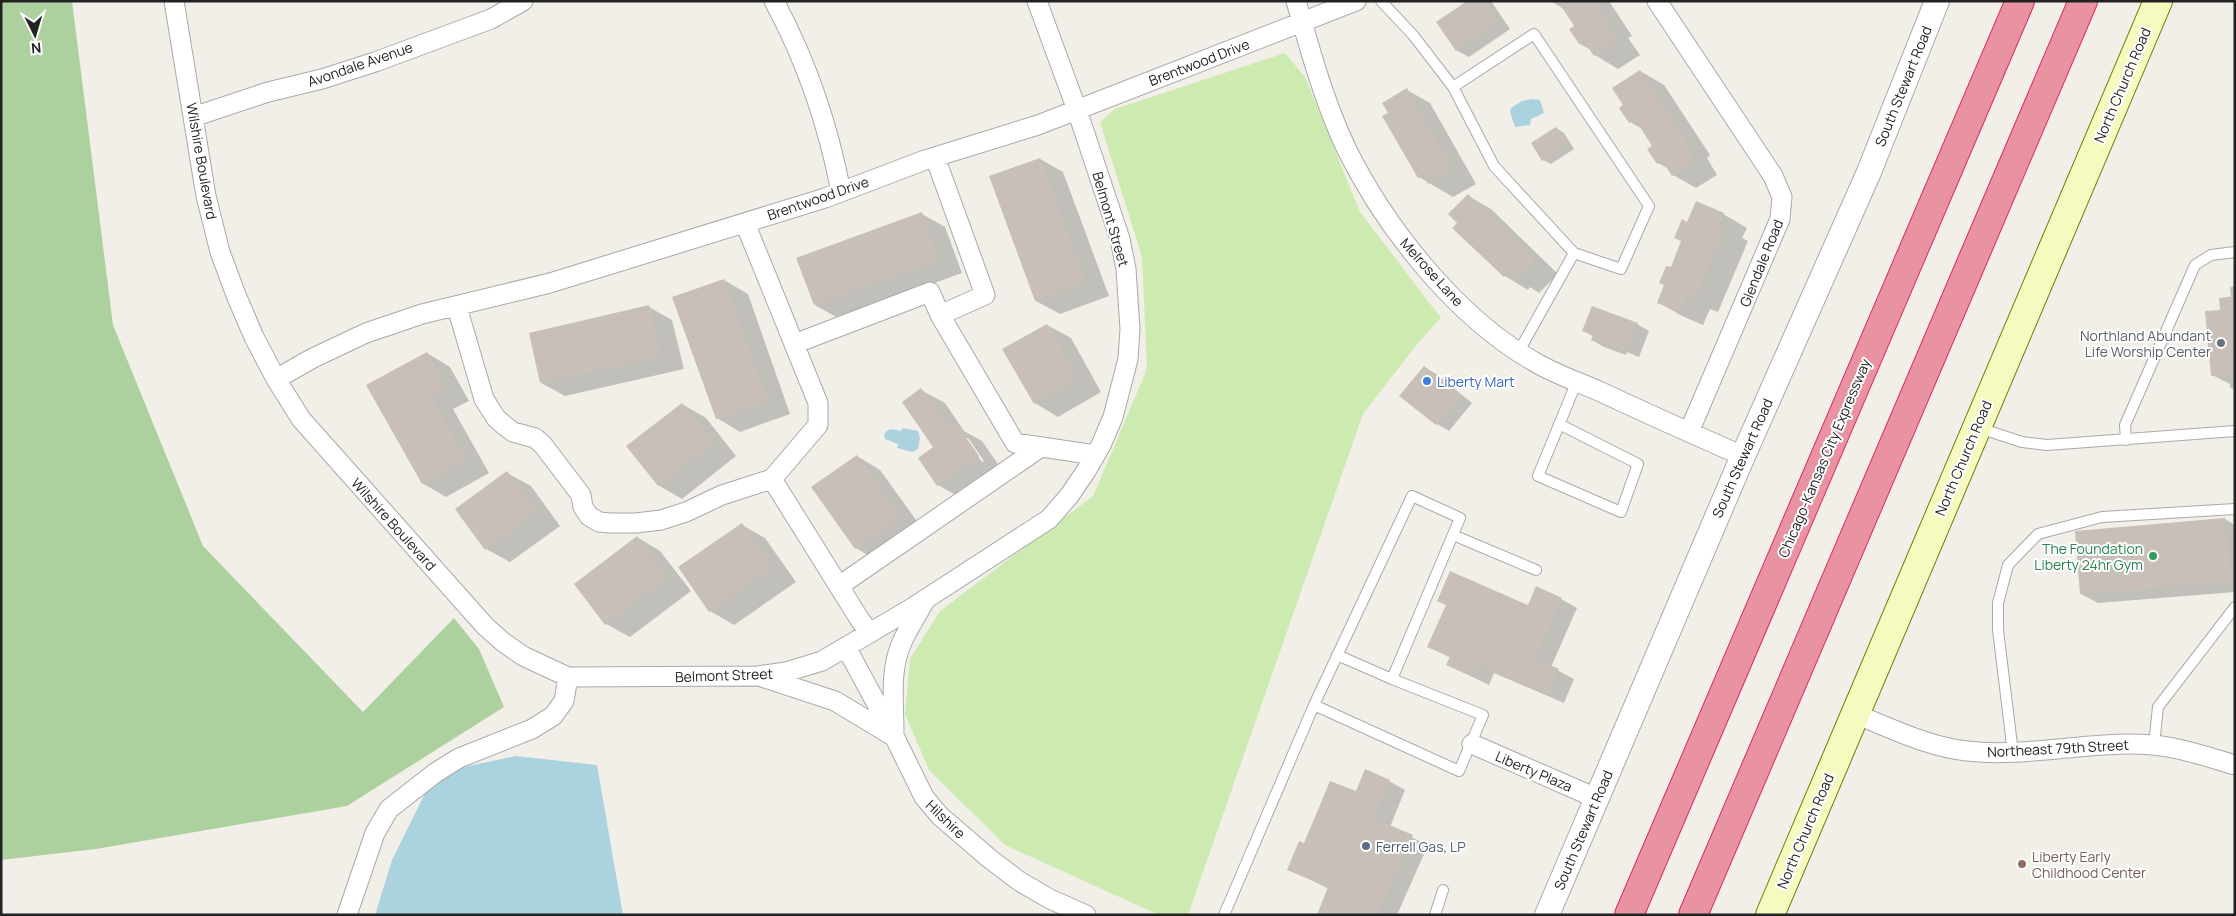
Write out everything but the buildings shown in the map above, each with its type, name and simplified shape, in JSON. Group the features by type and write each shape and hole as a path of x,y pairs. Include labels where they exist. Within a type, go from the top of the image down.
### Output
{"highway":[{"name":"Chicago-Kansas City Expressway","path":"1629,915 2020,1"},
{"path":"1693,915 2083,1"}],"main road":[{"name":"North Church Road","path":"1770,915 2158,1"}],"street":[{"name":"Wilshire Boulevard","path":"174,1 206,196 220,252 243,312 276,379 301,419 485,626 523,656 568,677"},
{"name":"Avondale Avenue","path":"193,117 268,92 322,79 375,62 491,18 523,1"},
{"path":"774,1 812,81 831,145 841,192"},
{"name":"Belmont Street","path":"568,677 758,676 786,672 822,661 926,599 1049,518 1069,496 1095,455 1113,417 1122,388 1128,352 1130,299 1120,239 1077,110 1037,1"},
{"name":"Melrose Lane","path":"1296,1 1324,95 1362,179 1392,226 1452,296 1479,321 1533,361 1742,456"},
{"name":"Brentwood Drive","path":"276,379 313,358 366,333 422,314 550,283 841,192 935,157 1038,125 1356,1"},
{"name":"Glendale Road","path":"1657,1 1773,176 1782,197 1780,220 1689,432"},
{"name":"South Stewart Road","path":"1547,915 1742,456 1868,172 1938,1"},
{"path":"935,157 984,296 940,315"},
{"path":"457,307 484,399 489,409 509,428 535,438 543,445 581,495 583,507 589,516 599,522 636,523 661,520 686,512 722,495 772,479 818,425 818,403 745,223"},
{"path":"794,344 930,292 940,315 1014,443 1095,455"},
{"path":"839,586 1041,447"},
{"path":"772,479 870,633"},
{"name":"Belmont Street","path":"894,736 892,686 896,662 902,640 926,599"},
{"name":"Hilshire","path":"846,647 894,736 924,797 940,816 990,860 1019,881 1050,899 1086,915"},
{"path":"758,676 835,701 894,736"},
{"path":"347,915 375,834 389,809 435,773 458,758 532,730 553,716 564,701 568,677"},
{"name":"Northeast 79th Street","path":"1855,714 1931,744 1965,751 2013,753 2128,744 2189,750 2235,765"},
{"name":"Liberty Plaza","path":"1472,744 1596,798"}],"lane":[{"path":"1381,1 1413,35 1452,87 1494,166 1574,253 1621,269 1649,206 1534,34 1452,87"},
{"path":"2126,440 2125,425 2195,265 2211,255 2235,252"},
{"path":"1519,351 1574,253"},
{"path":"1559,424 1638,464 1621,512 1538,476 1576,381"},
{"path":"1976,427 2022,442 2046,446 2235,431"},
{"path":"1224,915 1314,705 1412,496 1460,518 1392,679"},
{"path":"2013,753 1998,630 1998,603 2008,565 2038,534 2102,517 2235,509"},
{"path":"1453,535 1536,570"},
{"path":"2154,746 2158,708 2235,607"},
{"path":"1314,705 1459,771 1472,744 1483,715 1337,655"},
{"path":"1435,915 1443,890"}],"green space":[{"path":"1,1 72,1 113,325 203,546 363,712 454,618 479,649 504,707 347,806 96,849 1,860"},
{"path":"1285,53 1305,77 1360,212 1441,318 1418,343 1363,414 1188,915 1159,915 1005,845 929,770 905,714 910,659 940,611 1093,496 1147,369 1142,257 1100,122 1115,109"}],"water":[{"path":"1540,100 1544,113 1531,119 1530,125 1515,127 1510,112 1511,108 1522,101"},
{"path":"903,428 918,431 920,438 918,449 912,452 897,448 898,444 885,439 884,435 887,431 894,429 901,431"},
{"path":"516,756 597,765 623,915 375,915 392,860 435,773"}],"place":[{"name":"Northland Abundant Life Worship Center","path":"2221,343"},
{"name":"Liberty Mart","path":"1427,381"},
{"name":"The Foundation Liberty 24hr Gym","path":"2153,556"},
{"name":"Ferrell Gas, LP","path":"1366,846"},
{"name":"Liberty Early Childhood Center","path":"2022,864"}]}
